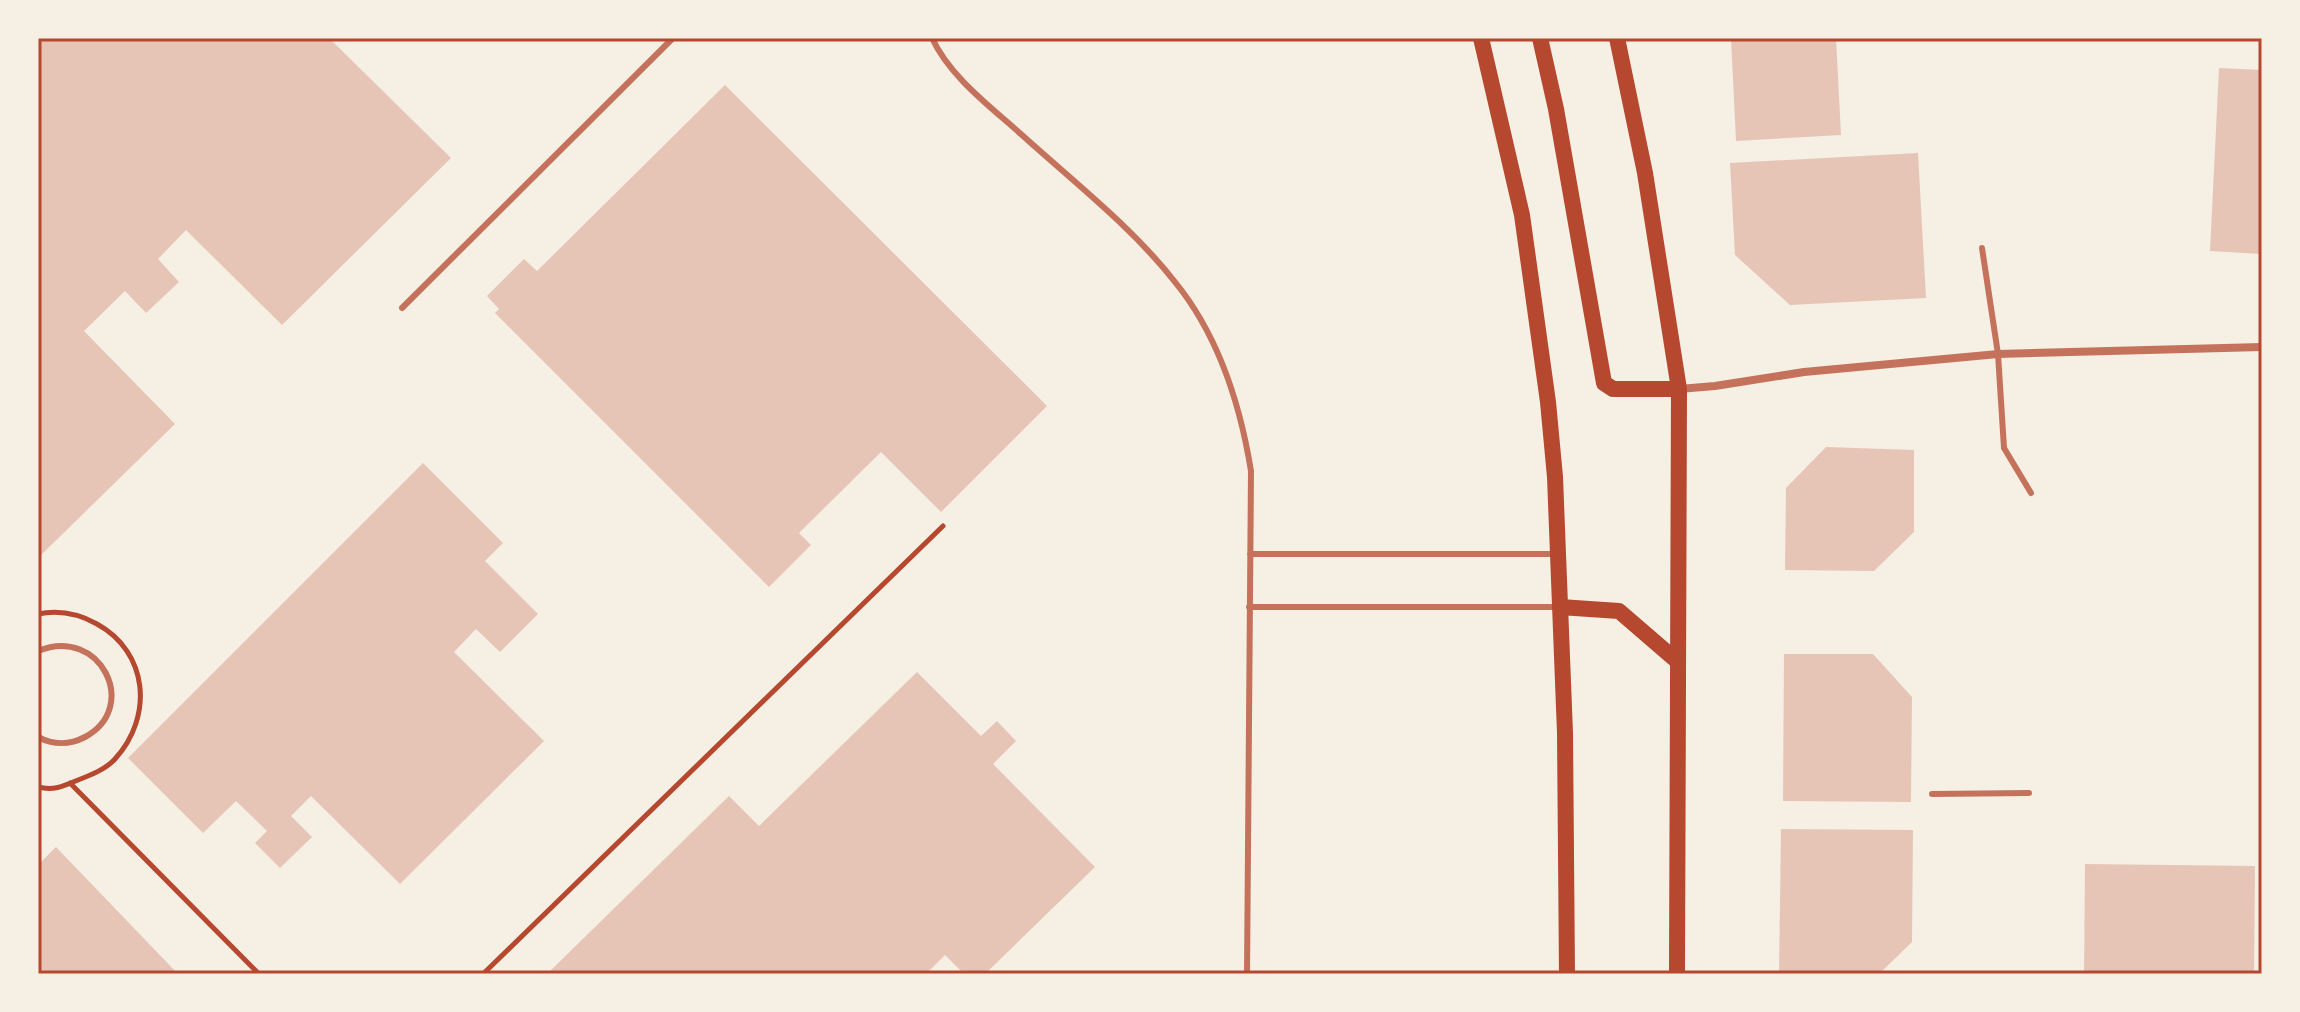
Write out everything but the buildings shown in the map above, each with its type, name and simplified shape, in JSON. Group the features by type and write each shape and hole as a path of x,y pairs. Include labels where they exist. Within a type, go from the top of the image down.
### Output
{"main road":[{"path":"1481,38 1522,215 1538,320 1553,462 1565,733 1567,974"},
{"path":"1540,38 1556,109 1604,383 1613,389 1679,389"},
{"path":"1617,38 1645,173 1679,389 1677,974"},
{"path":"1560,607 1619,611 1677,661"}],"street":[{"path":"1679,389 1804,372 1998,354 2262,347"}],"lane":[{"path":"402,308 673,38"},
{"path":"932,38 970,89 1139,241 1177,283 1218,350 1244,430 1251,471 1247,974"},
{"path":"1982,248 1998,354 2004,448 2031,493"},
{"path":"1250,554 1557,554"},
{"path":"1249,607 1560,607"},
{"path":"38,651 73,645 88,652 101,664 112,693 102,723 91,734 77,742 61,744 38,737"},
{"path":"1932,794 2029,793"}],"path":[{"path":"483,974 943,526"},
{"path":"70,783 259,974"}]}
